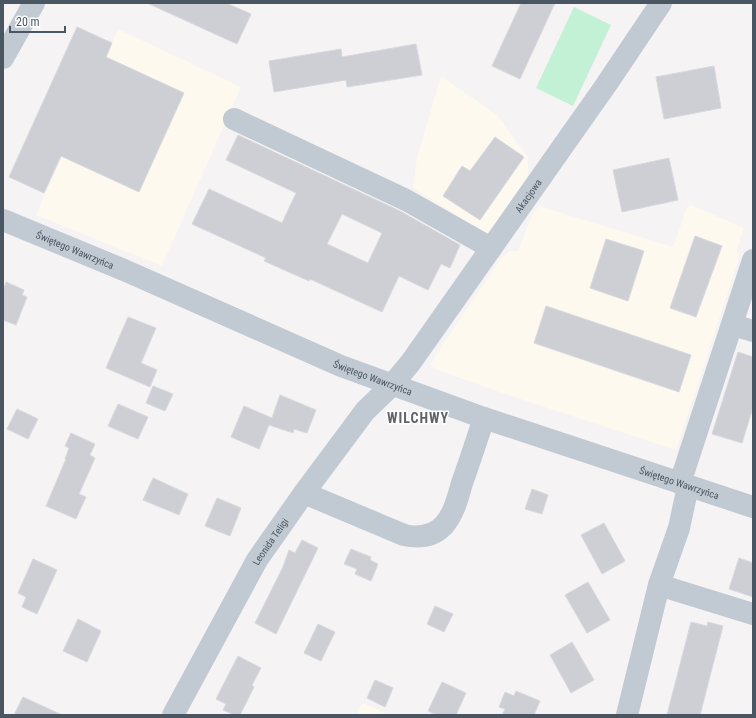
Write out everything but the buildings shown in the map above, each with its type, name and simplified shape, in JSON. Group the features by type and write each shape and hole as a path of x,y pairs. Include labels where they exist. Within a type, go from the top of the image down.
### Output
{"street":[{"path":"3,58 34,3"},
{"name":"Akacjowa","path":"392,385 411,362 661,3"},
{"path":"234,119 406,200 491,248"},
{"name":"Świętego Wawrzyńca","path":"3,220 124,270 341,366 484,418 753,507"},
{"path":"627,715 659,585 679,528 684,484 743,328 753,260"},
{"name":"Leonida Teligi","path":"172,715 257,560 304,492 365,411 392,385"},
{"path":"304,492 404,535 414,537 434,533 444,526 455,505 484,418"},
{"path":"659,585 753,614"}],"shaded area":[{"path":"118,29 241,87 162,266 36,215"},
{"path":"441,76 497,115 528,157 528,179 489,235 413,188 417,158"},
{"path":"691,205 744,228 737,249 739,259 676,450 502,393 435,369 430,364 500,260 510,251 518,251 532,215 539,206 673,247 687,207"},
{"path":"362,703 389,715 356,715"}],"green space":[{"path":"574,7 611,25 573,106 536,88"}],"district":[{"name":"WILCHWY","path":"418,418"}]}
